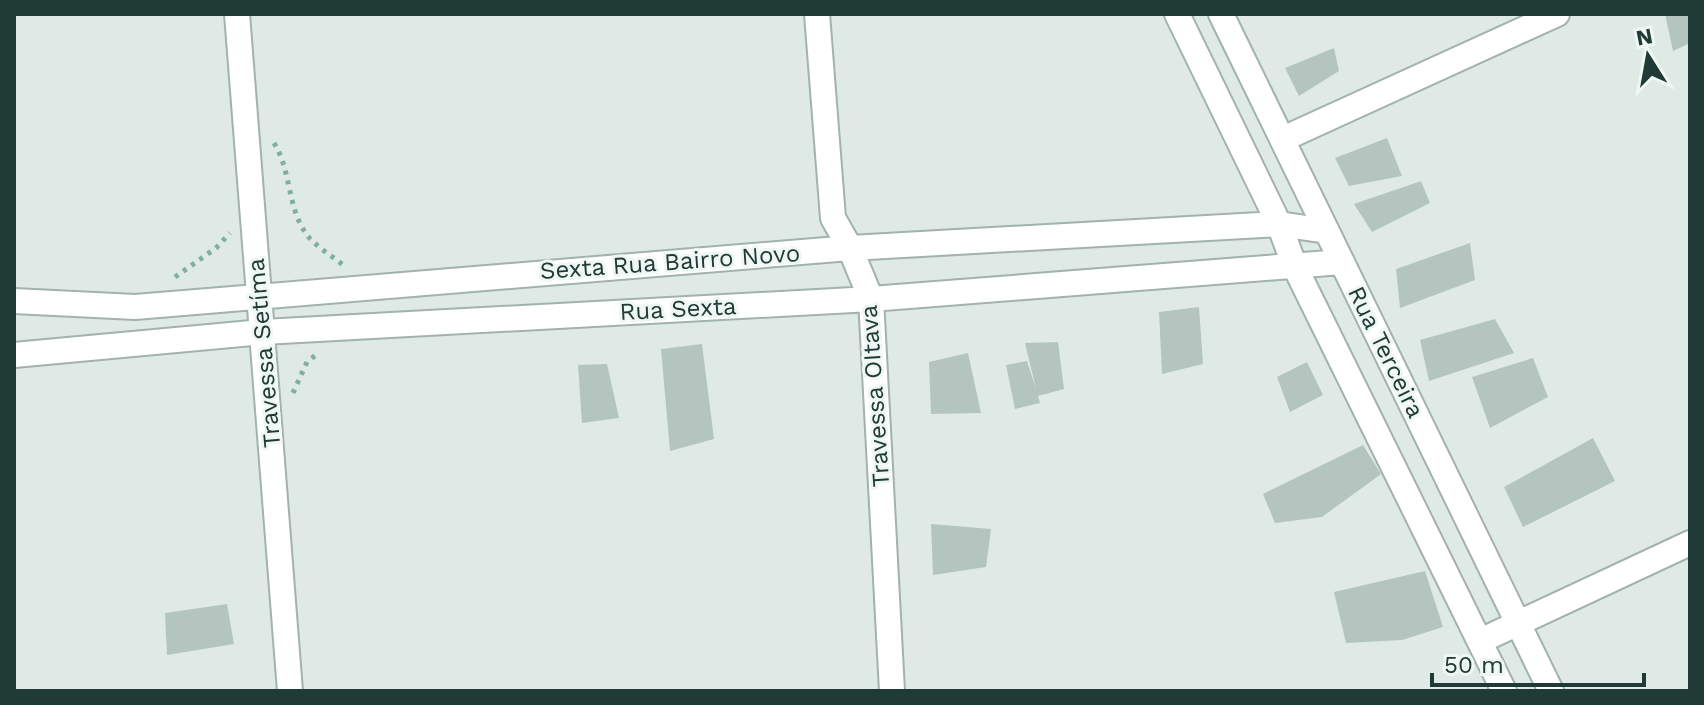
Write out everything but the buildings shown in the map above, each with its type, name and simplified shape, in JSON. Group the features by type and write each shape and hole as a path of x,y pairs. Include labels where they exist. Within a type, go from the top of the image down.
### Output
{"street":[{"name":"Travessa Setíma","path":"237,14 290,691"},
{"name":"Travessa OItava","path":"817,14 833,218 850,248 871,299 892,691"},
{"name":"Rua Terceira","path":"1177,14 1279,224 1295,267 1504,691"},
{"name":"Rua Terceira","path":"1221,14 1551,691"},
{"path":"1283,139 1557,14"},
{"name":"Sexta Rua Bairro Novo","path":"14,301 135,307 850,248 1279,224 1327,231"},
{"name":"Rua Sexta","path":"14,355 263,332 871,299 1342,262"},
{"path":"1480,641 1690,543"}],"path":[{"path":"244,104 277,146 288,177 294,211 306,234 349,270"},
{"path":"173,278 216,248 234,224"},
{"path":"270,421 291,397 307,362 318,353"}]}
